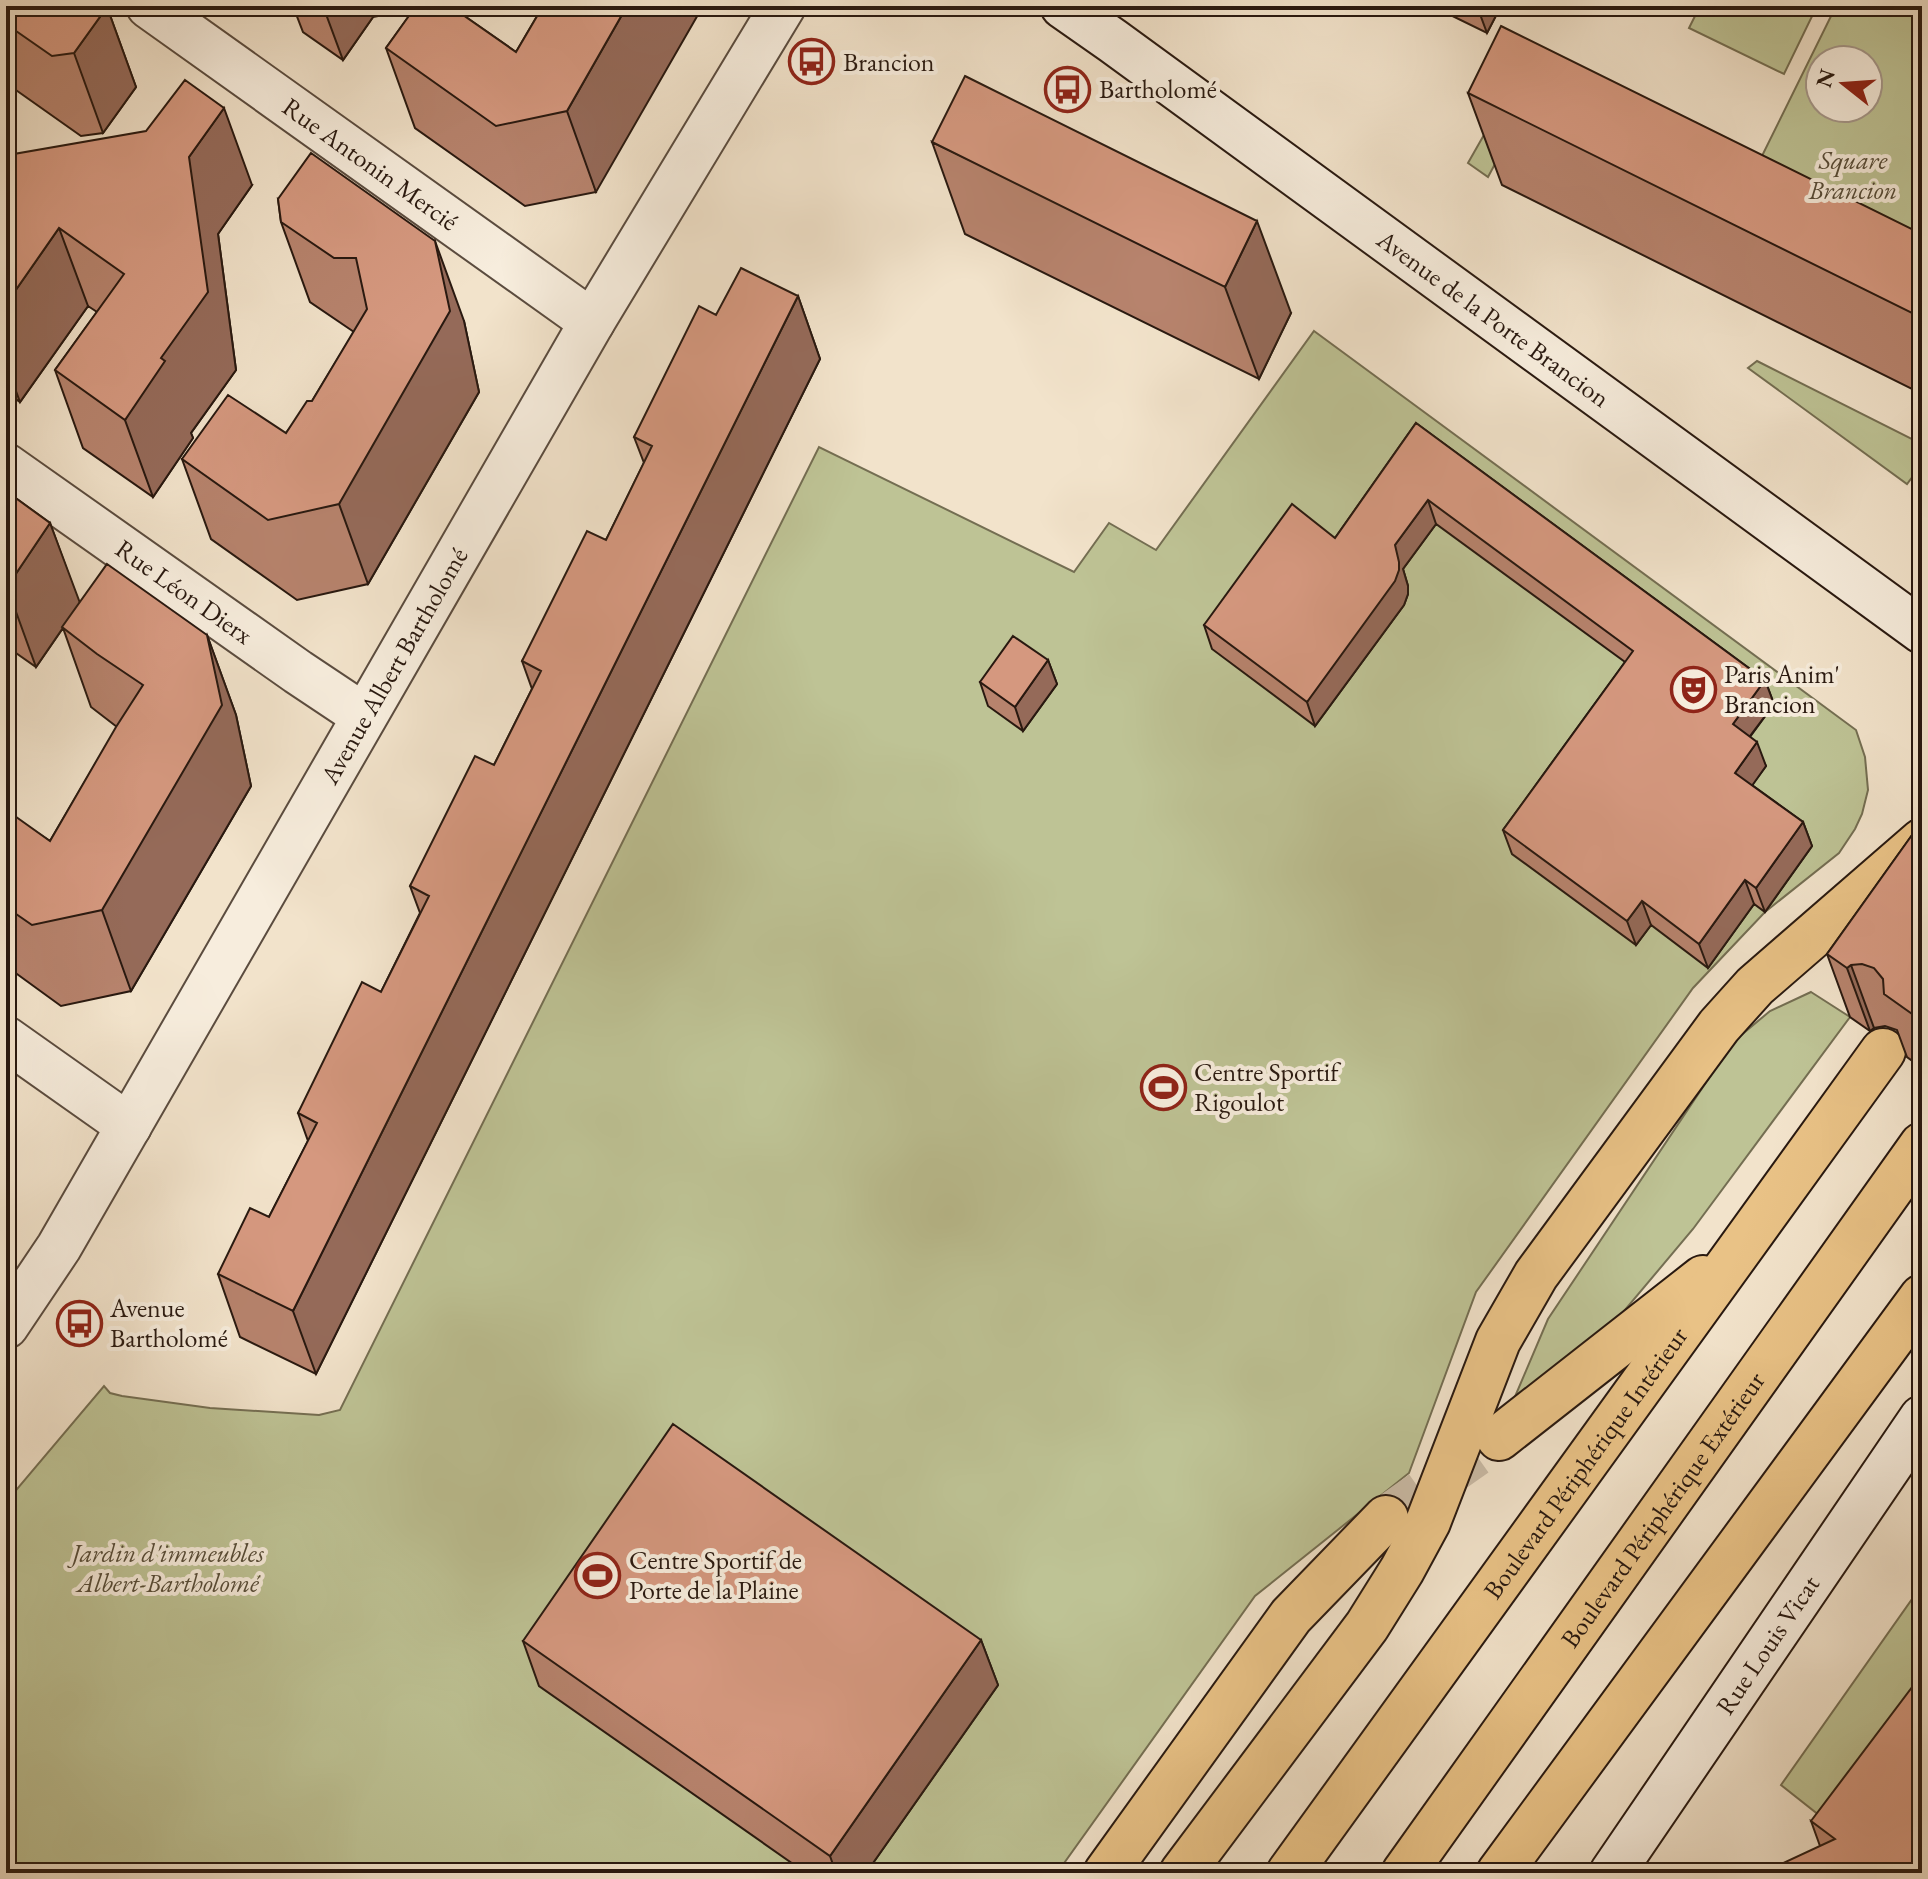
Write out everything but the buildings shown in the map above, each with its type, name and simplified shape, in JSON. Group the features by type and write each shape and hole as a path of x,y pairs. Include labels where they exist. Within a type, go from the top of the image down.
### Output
{"highway":[{"path":"1182,1873 1367,1626 1402,1570 1428,1522 1498,1341 1536,1275 1719,1026 1755,986 1922,841"},
{"name":"Boulevard Périphérique Intérieur","path":"1289,1873 1883,1051"},
{"name":"Boulevard Périphérique Extérieur","path":"1404,1873 1922,1145"},
{"path":"1499,1438 1745,1244"},
{"path":"1499,1873 1922,1297"},
{"path":"1106,1873 1291,1616 1386,1518"}],"street":[{"name":"Rue Antonin Mercié","path":"149,6 592,322"},
{"name":"Avenue Albert Bartholomé","path":"6,1326 59,1247 592,322 783,6"},
{"name":"Avenue de la Porte Brancion","path":"1063,6 1922,631"},
{"name":"Rue Léon Dierx","path":"6,466 364,716"},
{"path":"6,1039 129,1126"},
{"name":"Rue Louis Vicat","path":"1612,1873 1922,1418"}],"green space":[{"path":"1700,6 1817,6 1784,74 1689,28"},
{"name":"Square Brancion","path":"1836,6 1922,6 1922,284 1533,93 1488,177 1468,163 1534,47 1761,158 1804,71 1804,124 1884,124 1884,44 1817,44"},
{"name":"Jardin d'immeubles Albert-Bartholomé","path":"1314,331 1856,730 1865,757 1868,790 1862,814 1839,853 1765,912 1693,988 1476,1292 1409,1473 1255,1596 1057,1873 6,1873 6,1502 104,1386 110,1393 122,1396 210,1408 319,1415 340,1410 819,447 1074,572 1109,523 1156,550"},
{"path":"1757,361 1922,444 1922,464 1907,484 1748,368"},
{"path":"1811,992 1850,1017 1693,1229 1614,1323 1514,1399 1548,1319 1733,1042 1770,1011"},
{"path":"6,1148 16,1192 6,1208"},
{"path":"1922,1585 1922,1725 1843,1834 1781,1785"}],"tunnel":[{"path":"1386,1518 1499,1438"}],"place":[{"name":"Brancion","path":"812,62"},
{"name":"Bartholomé","path":"1068,89"},
{"name":"Paris Anim' Brancion","path":"1693,689"},
{"name":"Centre Sportif Rigoulot","path":"1163,1087"},
{"name":"Avenue Bartholomé","path":"79,1323"},
{"name":"Centre Sportif de Porte de la Plaine","path":"598,1575"}]}
